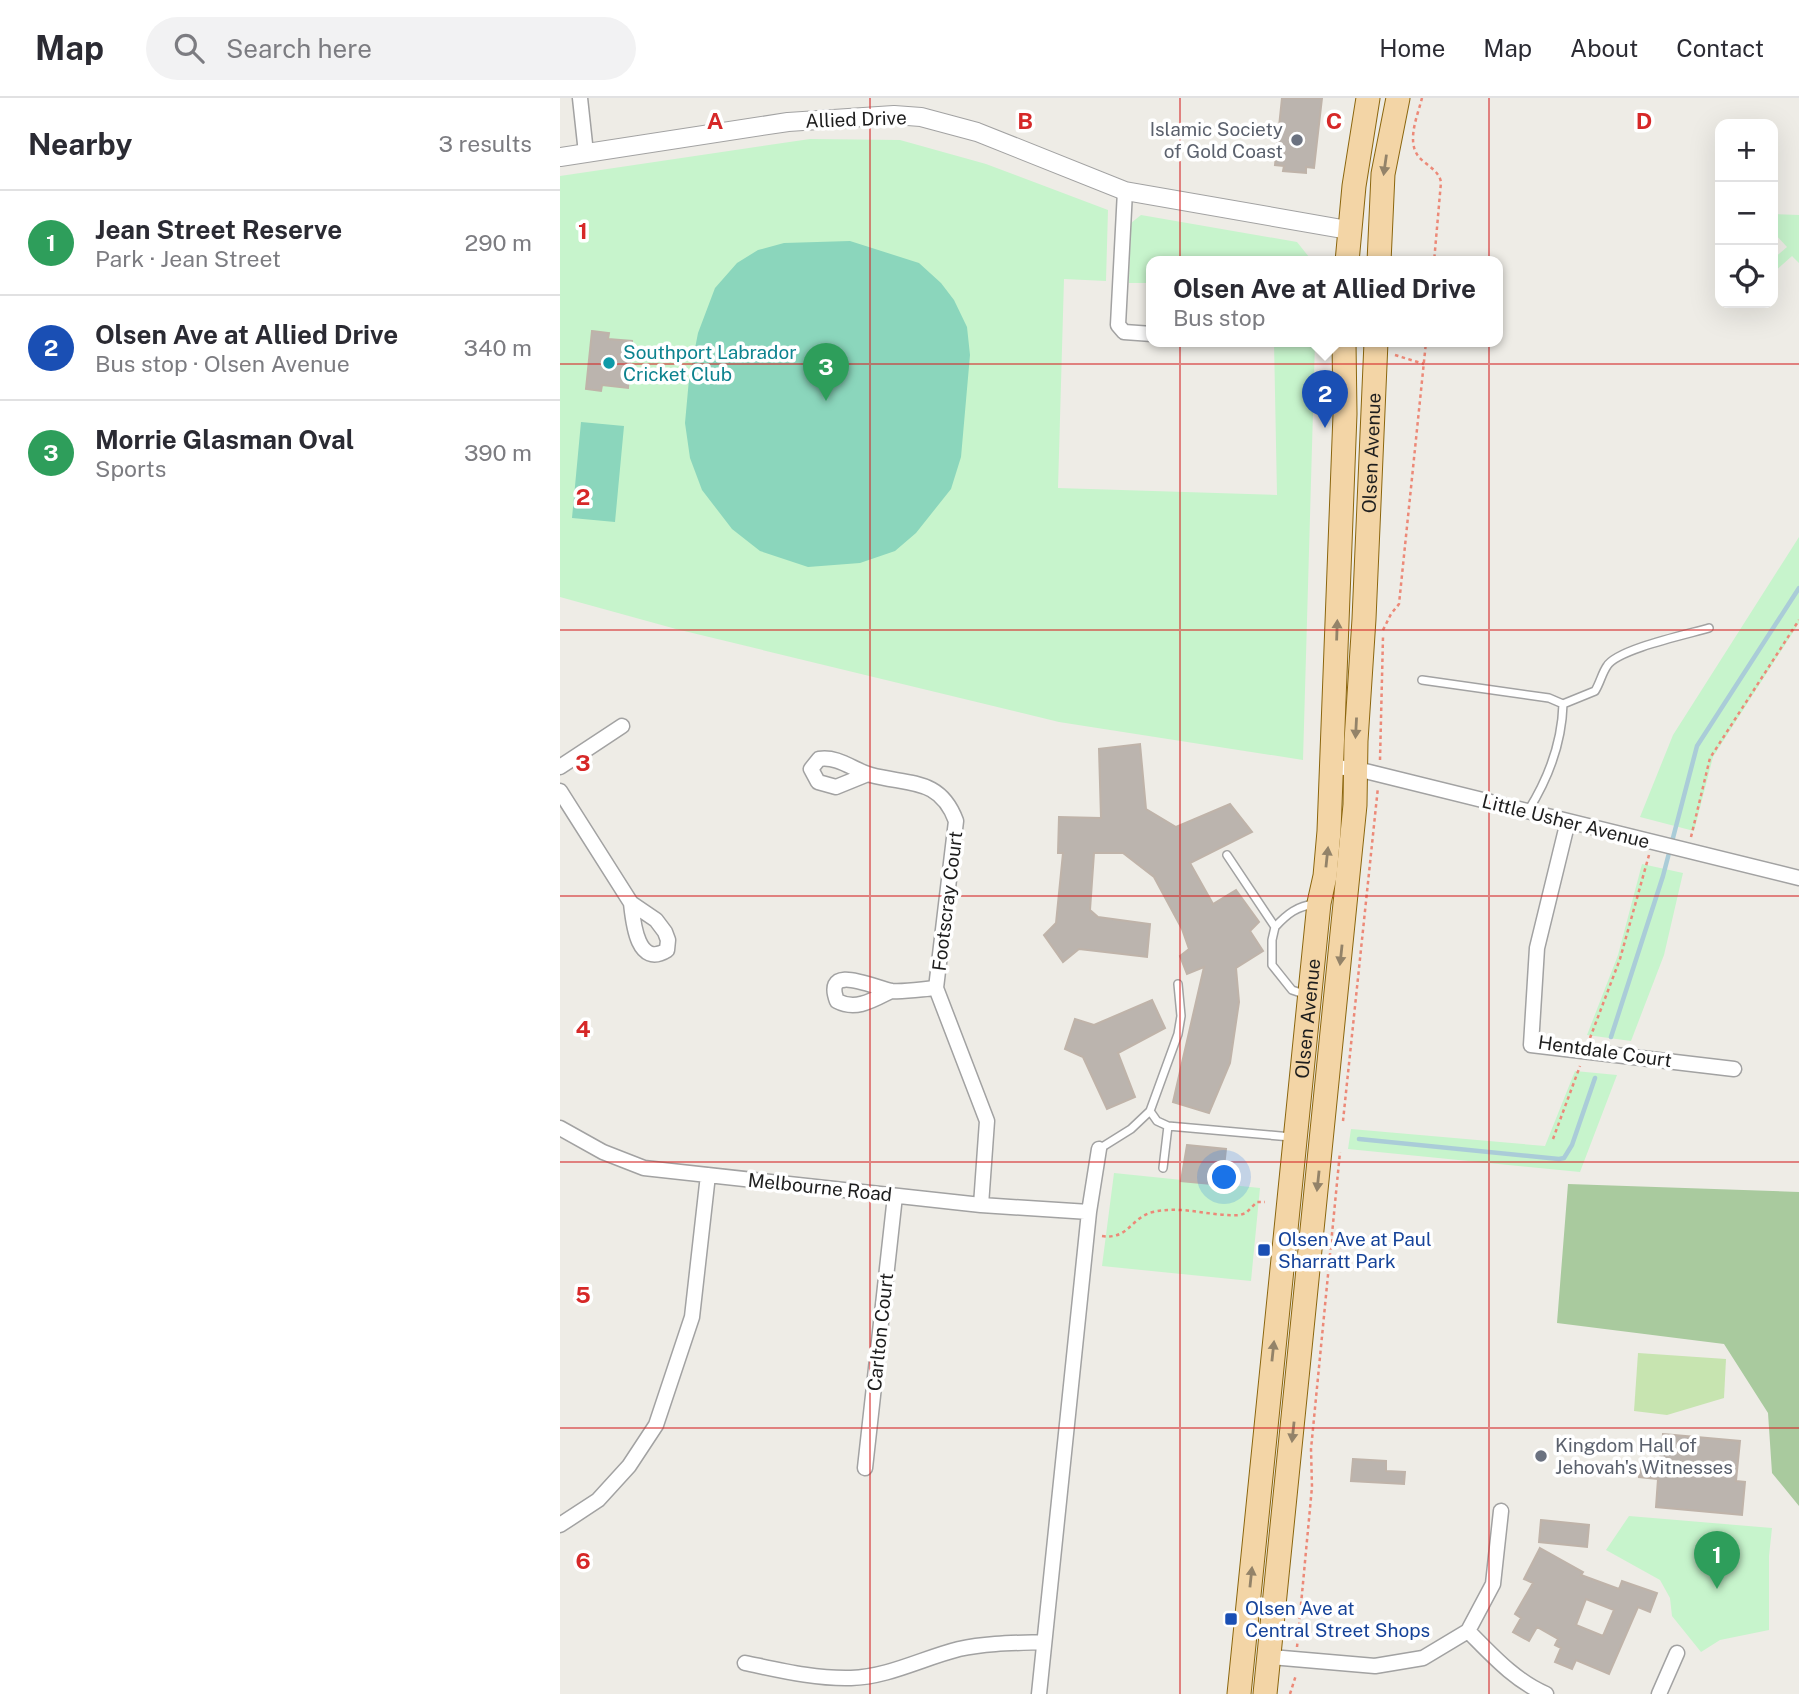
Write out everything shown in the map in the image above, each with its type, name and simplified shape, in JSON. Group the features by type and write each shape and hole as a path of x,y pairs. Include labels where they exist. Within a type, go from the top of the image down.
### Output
{"main road":[{"path":"1347,256 1348,230 1368,98"},
{"path":"1379,256 1383,174 1398,98"},
{"name":"Olsen Avenue","path":"1239,1694 1309,996 1319,903 1325,876 1334,767 1332,740 1345,414 1345,347"},
{"name":"Olsen Avenue","path":"1265,1694 1271,1657 1342,939 1357,769 1356,741 1364,619 1385,347"}],"street":[{"path":"580,98 586,153"},
{"name":"Allied Drive","path":"560,157 788,122 894,115 921,117 977,132 1125,191 1348,230"},
{"path":"1125,191 1118,325 1124,332 1146,334"},
{"path":"560,767 622,726"},
{"name":"Little Usher Avenue","path":"1334,767 1357,769 1799,878"},
{"name":"Footscray Court","path":"868,774 922,784 944,797 956,821 936,988 987,1121 981,1206"},
{"path":"560,791 631,903"},
{"name":"Hentdale Court","path":"1568,821 1537,948 1531,1045 1734,1069"},
{"path":"891,991 936,988"},
{"name":"Melbourne Road","path":"560,1128 603,1152 644,1168 981,1206 1089,1212"},
{"path":"1039,1694 1089,1212 1099,1149"},
{"path":"560,1525 598,1500 629,1466 656,1425 692,1317 708,1175"},
{"name":"Carlton Court","path":"866,1468 895,1196"},
{"path":"1271,1657 1375,1666 1423,1658 1468,1631 1493,1584 1501,1511"},
{"path":"1468,1631 1496,1660 1534,1689 1546,1694"},
{"path":"745,1663 791,1672 852,1678 878,1674 982,1645 1044,1642"},
{"path":"1659,1694 1677,1653"}],"lane":[{"path":"1422,680 1549,698 1563,704 1595,691 1607,664 1620,656 1668,638 1709,628"},
{"path":"1528,811 1544,786 1558,740 1563,704"},
{"path":"1227,855 1275,927"},
{"path":"1309,996 1292,990 1272,965 1272,940 1275,927 1286,915 1301,906 1319,903"},
{"path":"1099,1149 1131,1129 1150,1111 1178,1034 1181,1016 1178,984"},
{"path":"1150,1111 1157,1121 1168,1126 1295,1138"},
{"path":"1163,1168 1168,1126"}],"path":[{"path":"1422,98 1412,147 1417,157 1440,176 1435,256"},
{"path":"1387,347 1395,357 1424,363"},
{"path":"1342,1124 1380,775 1383,630 1399,604 1426,347"},
{"path":"1688,851 1710,758 1799,620"},
{"path":"1587,1045 1620,958 1652,842"},
{"path":"1553,1139 1581,1061"},
{"path":"1290,1694 1296,1681 1312,1487 1311,1449 1340,1150"},
{"path":"1102,1236 1118,1236 1156,1211 1240,1215 1257,1202 1265,1202"}],"green space":[{"path":"810,139 900,140 986,164 1108,210 1106,281 1064,279 1058,488 1277,495 1274,347 1315,347 1303,760 1059,722 676,629 560,597 560,176"},
{"path":"1778,214 1799,215 1799,263 1792,256 1778,269 1778,255 1787,247 1778,237"},
{"path":"1141,215 1297,242 1308,256 1146,256 1146,283 1129,283 1131,223"},
{"path":"850,241 919,263 941,283 954,300 967,327 970,355 961,457 951,489 916,533 895,551 860,563 808,567 760,551 732,529 702,490 690,458 685,423 689,379 698,333 715,288 737,263 758,250 784,243"},
{"path":"581,422 624,426 615,522 572,518"},
{"path":"1799,537 1799,623 1713,757 1694,831 1640,817 1673,735"},
{"path":"1642,864 1683,873 1664,955 1631,1041 1587,1035 1618,955"},
{"path":"1575,1071 1617,1075 1580,1172 1348,1149 1351,1129 1545,1146"},
{"path":"1114,1173 1260,1188 1251,1281 1102,1266"},
{"path":"1568,1184 1799,1192 1799,1506 1772,1473 1768,1413 1724,1344 1557,1323"},
{"path":"1638,1353 1726,1359 1724,1398 1667,1415 1634,1411"},
{"path":"1629,1516 1772,1528 1769,1556 1769,1630 1720,1640 1701,1652 1672,1616 1670,1598 1660,1580 1606,1550"}],"building":[{"name":"Islamic Society of Gold Coast","path":"1282,98 1322,98 1314,168 1306,167 1306,173 1283,171 1284,166 1275,165"},
{"name":"Southport Labrador Cricket Club","path":"592,331 609,333 608,339 632,341 628,388 602,385 601,391 586,389"},
{"path":"1140,744 1146,809 1176,827 1230,804 1252,832 1190,863 1213,904 1236,890 1259,922 1250,931 1263,951 1236,968 1239,1002 1230,1063 1209,1113 1173,1102 1204,967 1187,974 1180,956 1189,949 1182,929 1154,877 1123,853 1094,853 1090,910 1098,917 1150,924 1147,957 1079,949 1063,962 1044,935 1056,923 1063,853 1058,853 1059,817 1101,818 1099,749"},
{"path":"1152,1000 1165,1028 1118,1053 1135,1097 1107,1109 1083,1057 1065,1049 1075,1019 1094,1025"},
{"path":"1187,1145 1226,1149 1222,1185 1181,1181"},
{"path":"1663,1434 1740,1441 1736,1481 1745,1482 1742,1515 1656,1507 1658,1479 1639,1477 1641,1459 1660,1461"},
{"path":"1353,1459 1386,1461 1386,1471 1405,1472 1404,1484 1351,1481"},
{"path":"1541,1520 1589,1525 1587,1547 1539,1542"},
{"path":"1540,1548 1583,1572 1581,1575 1619,1589 1622,1581 1657,1593 1650,1612 1638,1607 1609,1674 1576,1660 1572,1669 1555,1662 1561,1648 1555,1645 1558,1639 1537,1627 1529,1641 1513,1632 1521,1618 1515,1614 1533,1583 1524,1579","holes":["1586,1599 1614,1610 1603,1636 1576,1625"]}],"waterway":[{"path":"1611,1037 1663,876 1697,746 1799,588"},
{"path":"1359,1139 1564,1158 1572,1145 1595,1078"}],"place":[{"name":"Islamic Society of Gold Coast","path":"1297,140"},
{"name":"Southport Labrador Cricket Club","path":"609,363"},
{"name":"Morrie Glasman Oval","path":"826,401"},
{"name":"Olsen Ave at Allied Drive","path":"1325,428"},
{"name":"Olsen Ave at Paul Sharratt Park","path":"1264,1250"},
{"name":"Kingdom Hall of Jehovah's Witnesses","path":"1541,1456"},
{"name":"Jean Street Reserve","path":"1717,1589"},
{"name":"Olsen Ave at Central Street Shops","path":"1231,1619"}]}
